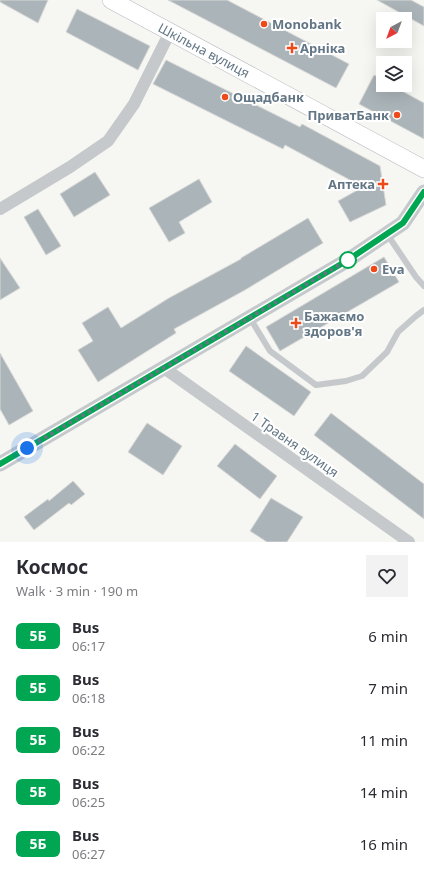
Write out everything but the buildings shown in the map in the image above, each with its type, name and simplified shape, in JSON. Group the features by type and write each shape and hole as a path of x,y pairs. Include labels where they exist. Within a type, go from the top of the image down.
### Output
{"main road":[{"name":"Шкільна вулиця","path":"111,0 424,170"}],"street":[{"path":"0,208 70,167 108,141 134,104 170,32"},
{"path":"0,464 348,260 403,223 424,192"},
{"name":"1 Травня вулиця","path":"164,368 409,542"}],"lane":[{"path":"387,234 416,277 424,286"},
{"path":"250,318 270,351 316,385 346,381 362,376 387,352 398,332 424,310"}],"bus line":[{"name":"5Б","path":"0,464 348,260 403,223 424,192"}],"place":[{"name":"Monobank","path":"264,24"},
{"name":"Арніка","path":"292,48"},
{"name":"Ощадбанк","path":"225,97"},
{"name":"ПриватБанк","path":"397,115"},
{"name":"Аптека","path":"383,184"},
{"name":"Eva","path":"374,269"},
{"name":"Бажаємо здоров'я","path":"296,323"}],"route":[{"path":"27,448 348,260"}]}
